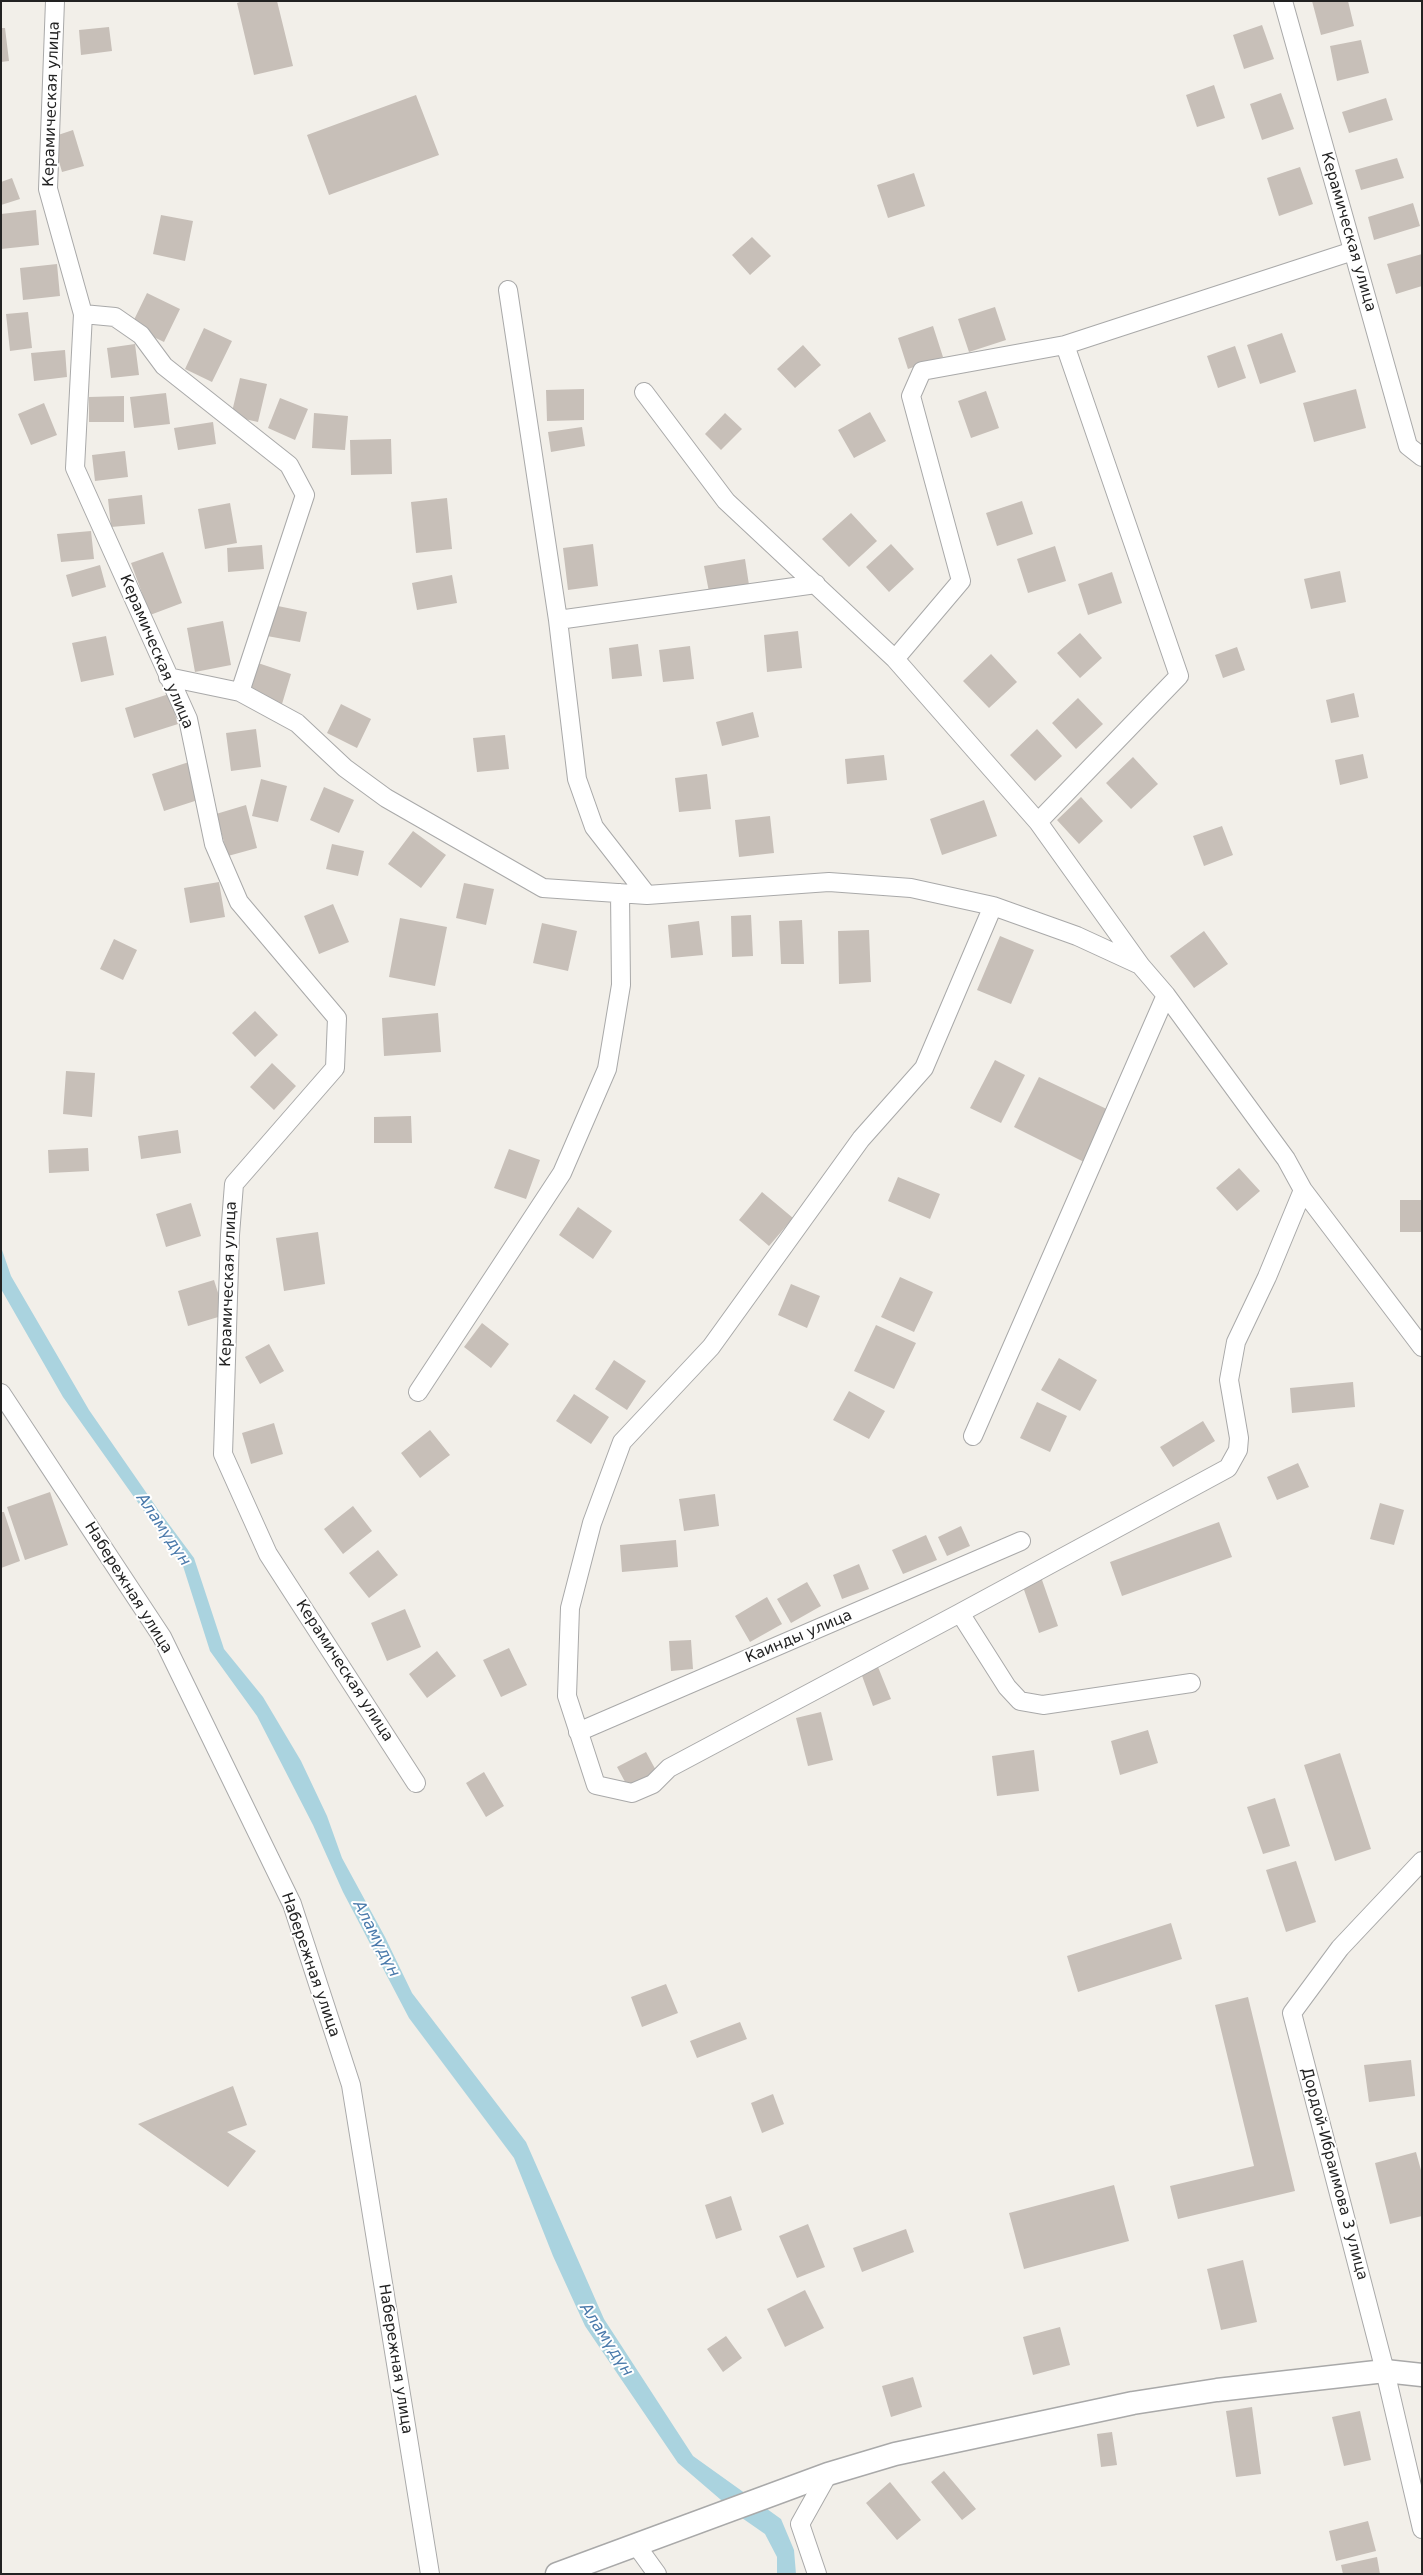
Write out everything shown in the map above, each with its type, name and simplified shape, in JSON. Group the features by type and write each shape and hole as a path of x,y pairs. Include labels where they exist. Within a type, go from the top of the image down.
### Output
{"street":[{"name":"Керамическая улица","path":"54,1 48,189 83,314 76,468 188,719 214,844 239,902 337,1018 335,1068 234,1184 230,1235 223,1454 268,1554 416,1783"},
{"name":"Керамическая улица","path":"1283,1 1408,446 1422,457"},
{"path":"894,659 961,581 911,396 922,371 1065,345 1353,251"},
{"path":"508,290 558,620 577,779 594,826 647,895"},
{"path":"83,314 115,317 141,335 164,366 289,465 304,495 240,692"},
{"path":"1038,822 1178,676 1065,345"},
{"path":"644,392 726,501 894,659 1038,822 1141,966 1166,995 1286,1159 1303,1190 1422,1347"},
{"path":"558,620 816,584"},
{"path":"168,677 240,692 297,723 344,768 386,798 543,888 647,895 829,882 911,888 993,906 1077,936 1141,966"},
{"path":"418,1392 562,1173 607,1069 620,985 620,893"},
{"path":"993,906 924,1068 862,1140 711,1347 622,1442 592,1523 570,1608 567,1696 596,1785 610,1787 621,1793 632,1794 653,1784 669,1768 1228,1468 1238,1450 1239,1438 1230,1380 1236,1342 1267,1277 1303,1190"},
{"path":"973,1436 1166,995"},
{"name":"Набережная улица","path":"1,1393 162,1637 292,1904 351,2085 430,2574"},
{"name":"Каинды улица","path":"578,1732 1021,1541"},
{"path":"960,1613 1007,1687 1020,1701 1043,1705 1191,1683"},
{"name":"Дордой-Ибраимова 3 улица","path":"1422,1862 1340,1948 1292,2012 1385,2371 1422,2529"},
{"path":"557,2574 822,2477 895,2454 1133,2403 1217,2390 1385,2371 1422,2375"},
{"path":"817,2574 800,2524 822,2477"},
{"path":"636,2545 657,2574"}],"water":[{"name":"Аламүдүн","path":"1,1247 11,1276 89,1410 194,1558 224,1649 263,1697 301,1761 327,1816 342,1858 385,1937 412,1993 526,2142 604,2319 693,2456 781,2519 794,2550 796,2574 777,2574 777,2557 765,2534 742,2518 678,2463 585,2326 553,2256 514,2158 409,2018 343,1892 313,1825 257,1716 210,1651 183,1566 63,1397 1,1289"}],"building":[{"path":"243,1 277,1 293,66 254,75 237,3"},
{"path":"1312,1 1348,1 1354,26 1321,35"},
{"path":"1262,25 1274,59 1244,69 1233,35"},
{"path":"109,27 112,51 81,55 79,30"},
{"path":"1,28 5,28 9,61 1,62"},
{"path":"1361,40 1369,73 1337,81 1330,46"},
{"path":"1214,85 1225,118 1197,127 1186,95"},
{"path":"1281,93 1294,129 1262,140 1250,104"},
{"path":"416,95 439,155 329,195 307,135"},
{"path":"1386,98 1393,120 1349,133 1342,112"},
{"path":"73,130 84,166 62,172 52,137"},
{"path":"1397,158 1404,178 1361,190 1355,170"},
{"path":"1300,167 1313,204 1279,216 1267,178"},
{"path":"914,173 925,206 888,218 877,185"},
{"path":"12,178 20,199 1,205 1,182"},
{"path":"1413,203 1420,226 1374,240 1368,217"},
{"path":"36,210 39,245 1,249 1,214"},
{"path":"161,215 193,221 185,261 153,254"},
{"path":"752,237 771,256 750,275 732,255"},
{"path":"1422,254 1422,286 1396,294 1387,264"},
{"path":"57,264 60,296 23,300 20,268"},
{"path":"147,293 180,309 164,342 131,326"},
{"path":"995,307 1006,340 969,352 958,319"},
{"path":"28,312 32,348 10,351 6,314"},
{"path":"933,326 943,357 908,369 898,338"},
{"path":"204,328 232,341 212,382 185,369"},
{"path":"1282,333 1296,372 1260,384 1247,345"},
{"path":"135,344 139,375 111,378 107,348"},
{"path":"803,345 821,365 795,388 777,369"},
{"path":"1235,346 1246,378 1218,388 1207,356"},
{"path":"65,350 67,377 34,381 31,353"},
{"path":"240,378 267,384 258,422 231,416"},
{"path":"584,389 584,420 547,421 546,390"},
{"path":"1356,389 1366,428 1314,442 1303,403"},
{"path":"986,391 999,428 971,438 958,401"},
{"path":"166,393 170,424 134,428 130,397"},
{"path":"124,396 124,422 89,422 89,397"},
{"path":"280,398 308,409 295,440 268,428"},
{"path":"44,403 57,435 31,445 18,414"},
{"path":"870,412 886,441 854,458 838,430"},
{"path":"314,413 348,416 345,450 312,448"},
{"path":"725,413 742,429 721,450 705,434"},
{"path":"213,422 216,444 178,450 174,428"},
{"path":"582,427 585,446 551,452 548,432"},
{"path":"391,439 392,474 351,475 350,440"},
{"path":"125,451 128,477 95,481 92,455"},
{"path":"142,495 145,524 111,527 108,499"},
{"path":"447,498 452,549 416,553 411,502"},
{"path":"1022,501 1033,534 997,546 986,513"},
{"path":"230,503 237,543 205,549 198,509"},
{"path":"851,513 877,541 849,567 822,539"},
{"path":"91,531 94,559 61,562 57,534"},
{"path":"593,544 598,586 568,590 563,548"},
{"path":"891,544 914,569 889,592 866,567"},
{"path":"262,545 264,569 228,572 227,548"},
{"path":"1055,546 1066,581 1028,593 1017,559"},
{"path":"163,552 182,603 150,615 131,563"},
{"path":"745,559 749,585 709,592 704,566"},
{"path":"100,565 106,587 72,597 66,575"},
{"path":"1340,571 1346,602 1311,609 1304,579"},
{"path":"1112,572 1122,603 1088,615 1078,584"},
{"path":"452,575 457,603 417,610 412,583"},
{"path":"273,605 307,612 300,642 267,636"},
{"path":"223,621 231,665 195,672 187,628"},
{"path":"798,631 802,668 767,672 764,635"},
{"path":"1080,633 1102,658 1080,678 1057,653"},
{"path":"106,636 114,675 81,682 72,643"},
{"path":"638,644 642,676 612,679 609,648"},
{"path":"690,646 694,679 663,682 659,650"},
{"path":"1237,647 1245,670 1223,678 1215,655"},
{"path":"991,654 1017,682 989,708 963,681"},
{"path":"258,663 291,674 282,704 248,692"},
{"path":"1354,693 1359,717 1331,723 1326,700"},
{"path":"169,694 178,724 134,738 125,708"},
{"path":"1078,698 1103,724 1076,749 1052,723"},
{"path":"341,704 371,719 357,748 327,733"},
{"path":"753,712 759,737 722,746 716,722"},
{"path":"256,729 261,767 231,771 226,733"},
{"path":"1037,729 1062,756 1035,781 1010,755"},
{"path":"505,735 509,769 477,772 473,738"},
{"path":"1363,754 1368,778 1340,785 1335,760"},
{"path":"884,755 887,780 847,784 845,759"},
{"path":"1133,757 1158,784 1131,809 1106,783"},
{"path":"189,762 201,799 164,811 152,774"},
{"path":"707,774 711,809 679,812 675,778"},
{"path":"261,779 287,786 278,822 252,816"},
{"path":"324,787 354,800 339,833 310,820"},
{"path":"1081,797 1103,821 1079,844 1057,820"},
{"path":"984,800 997,836 942,855 930,819"},
{"path":"246,805 257,848 228,856 216,814"},
{"path":"770,816 774,853 739,857 735,820"},
{"path":"1222,826 1233,855 1204,866 1193,836"},
{"path":"413,831 446,855 421,888 388,864"},
{"path":"332,844 364,851 358,876 326,869"},
{"path":"219,882 225,917 190,923 184,888"},
{"path":"464,883 494,889 486,925 456,918"},
{"path":"333,904 349,942 319,954 304,916"},
{"path":"751,915 753,956 732,957 731,916"},
{"path":"400,918 447,927 435,986 389,977"},
{"path":"802,920 804,964 781,964 779,921"},
{"path":"699,921 703,955 671,958 668,925"},
{"path":"542,923 577,931 568,971 533,963"},
{"path":"869,930 871,982 839,984 838,931"},
{"path":"1204,931 1228,964 1194,988 1170,956"},
{"path":"1000,936 1034,950 1011,1004 977,990"},
{"path":"114,939 137,950 123,980 100,969"},
{"path":"255,1011 278,1035 255,1057 232,1033"},
{"path":"438,1013 441,1052 384,1056 382,1018"},
{"path":"995,1060 1025,1075 1001,1123 970,1108"},
{"path":"272,1063 296,1086 274,1110 250,1087"},
{"path":"66,1071 95,1073 92,1117 63,1114"},
{"path":"1039,1077 1113,1112 1086,1163 1014,1127"},
{"path":"411,1116 412,1143 374,1143 374,1117"},
{"path":"178,1130 181,1153 141,1159 138,1136"},
{"path":"88,1148 89,1171 49,1173 48,1150"},
{"path":"509,1149 540,1160 526,1199 494,1188"},
{"path":"1239,1168 1260,1191 1237,1211 1216,1188"},
{"path":"898,1177 940,1194 930,1219 888,1201"},
{"path":"762,1192 793,1218 769,1246 739,1220"},
{"path":"1400,1200 1422,1200 1422,1232 1400,1232"},
{"path":"191,1203 201,1236 166,1247 156,1214"},
{"path":"578,1207 612,1231 593,1259 559,1235"},
{"path":"318,1232 325,1284 284,1291 276,1238"},
{"path":"900,1277 933,1292 914,1332 881,1317"},
{"path":"214,1280 225,1315 188,1326 178,1291"},
{"path":"791,1284 820,1296 807,1328 778,1315"},
{"path":"482,1323 509,1344 491,1368 464,1347"},
{"path":"876,1325 916,1343 894,1389 854,1371"},
{"path":"269,1344 284,1371 260,1384 245,1357"},
{"path":"1059,1358 1097,1380 1080,1411 1041,1390"},
{"path":"614,1360 646,1381 627,1410 595,1389"},
{"path":"1353,1382 1355,1407 1292,1413 1290,1388"},
{"path":"849,1391 885,1411 869,1439 833,1420"},
{"path":"574,1394 609,1417 591,1444 556,1421"},
{"path":"1037,1402 1067,1416 1050,1452 1020,1438"},
{"path":"1203,1421 1215,1441 1173,1467 1160,1447"},
{"path":"274,1423 283,1454 251,1464 242,1433"},
{"path":"430,1430 450,1455 420,1478 401,1453"},
{"path":"1298,1463 1309,1487 1277,1500 1267,1477"},
{"path":"50,1492 68,1545 25,1560 7,1507"},
{"path":"715,1494 719,1526 684,1531 679,1499"},
{"path":"1380,1503 1404,1510 1394,1545 1370,1539"},
{"path":"353,1506 372,1531 343,1554 324,1529"},
{"path":"1,1512 4,1512 20,1561 1,1568"},
{"path":"1219,1522 1232,1557 1122,1596 1110,1562"},
{"path":"961,1526 970,1546 947,1556 938,1537"},
{"path":"926,1535 937,1560 903,1574 892,1550"},
{"path":"676,1540 678,1567 622,1572 620,1545"},
{"path":"378,1550 398,1575 369,1598 349,1573"},
{"path":"859,1564 869,1589 842,1599 833,1575"},
{"path":"1041,1577 1058,1626 1039,1633 1022,1584"},
{"path":"807,1582 821,1606 791,1623 777,1599"},
{"path":"767,1597 782,1624 750,1642 735,1616"},
{"path":"405,1609 421,1647 387,1661 371,1623"},
{"path":"691,1640 693,1669 671,1671 669,1641"},
{"path":"509,1648 527,1685 501,1697 483,1660"},
{"path":"437,1651 456,1676 427,1698 409,1674"},
{"path":"878,1667 891,1699 873,1706 861,1673"},
{"path":"821,1712 833,1760 808,1766 796,1718"},
{"path":"1148,1730 1158,1763 1120,1775 1111,1741"},
{"path":"1034,1750 1039,1791 997,1796 992,1756"},
{"path":"646,1752 659,1776 630,1791 617,1767"},
{"path":"1340,1753 1371,1849 1335,1861 1304,1765"},
{"path":"484,1772 504,1806 486,1817 466,1783"},
{"path":"1275,1798 1290,1846 1263,1854 1247,1807"},
{"path":"1296,1861 1316,1922 1286,1932 1266,1870"},
{"path":"1171,1923 1182,1959 1078,1992 1067,1956"},
{"path":"666,1984 678,2013 642,2027 631,1997"},
{"path":"1248,1997 1295,2191 1178,2219 1170,2186 1254,2166 1215,2005"},
{"path":"740,2022 747,2039 697,2058 690,2041"},
{"path":"1411,2060 1415,2096 1369,2102 1364,2065"},
{"path":"233,2086 247,2125 227,2132 256,2151 228,2187 138,2124"},
{"path":"773,2094 784,2124 762,2133 751,2103"},
{"path":"1416,2152 1422,2174 1422,2216 1390,2224 1375,2163"},
{"path":"1114,2185 1129,2241 1024,2269 1009,2213"},
{"path":"731,2196 742,2230 716,2239 705,2205"},
{"path":"808,2224 825,2267 797,2278 779,2236"},
{"path":"906,2229 914,2252 862,2272 853,2248"},
{"path":"1243,2260 1257,2322 1221,2330 1207,2269"},
{"path":"805,2290 824,2328 785,2347 767,2309"},
{"path":"1060,2327 1070,2365 1033,2375 1023,2337"},
{"path":"726,2336 742,2358 723,2372 707,2349"},
{"path":"913,2377 922,2407 891,2417 882,2386"},
{"path":"1252,2407 1261,2474 1236,2477 1226,2411"},
{"path":"1360,2411 1371,2460 1344,2466 1332,2417"},
{"path":"1112,2432 1117,2465 1101,2467 1097,2434"},
{"path":"944,2471 976,2509 962,2520 931,2482"},
{"path":"890,2482 921,2520 897,2540 866,2503"},
{"path":"1368,2521 1376,2551 1336,2561 1329,2531"},
{"path":"1377,2557 1380,2574 1343,2574 1341,2565"}]}
